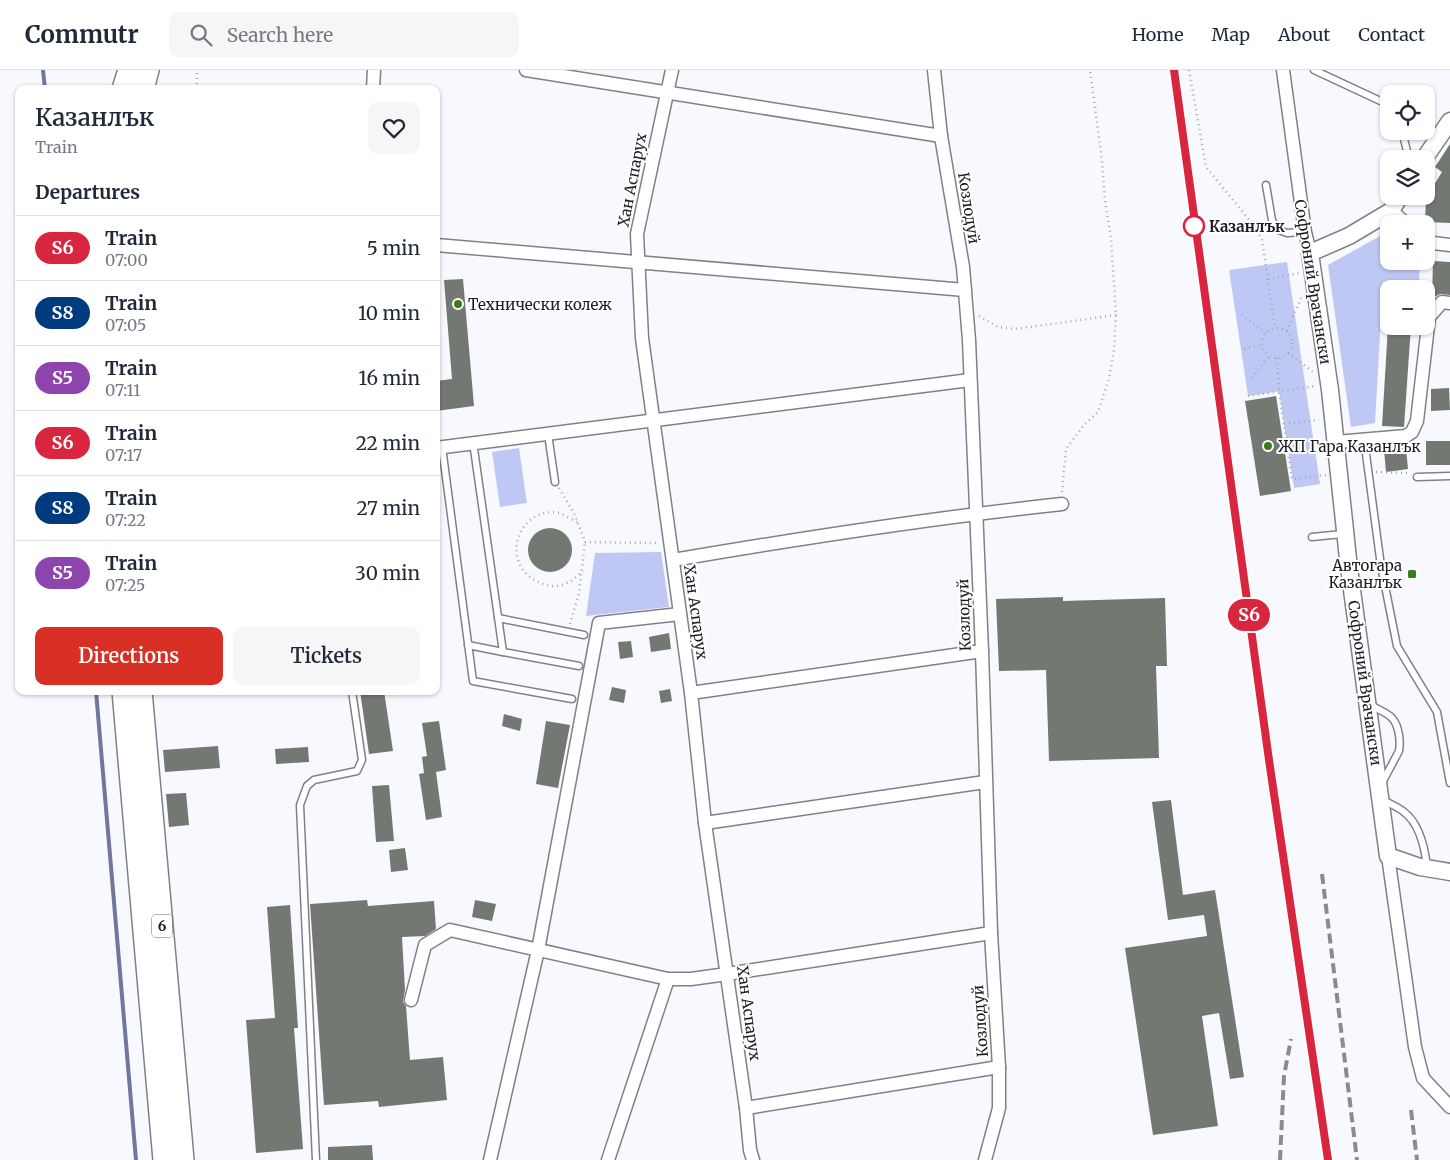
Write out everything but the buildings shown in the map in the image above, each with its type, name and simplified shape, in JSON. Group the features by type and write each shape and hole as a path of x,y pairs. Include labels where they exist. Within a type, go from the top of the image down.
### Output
{"highway":[{"path":"129,81 148,70"},
{"name":"6","path":"123,695 164,1160"},
{"name":"6","path":"141,695 182,1160"}],"street":[{"path":"373,85 374,70"},
{"path":"526,70 941,136"},
{"name":"Хан Аспарух","path":"672,70 637,234 642,338 691,693 705,823 746,1108 750,1150 754,1160"},
{"name":"Козлодуй","path":"934,70 941,136 964,290 970,380 982,651 991,933 999,1067 999,1108 985,1160"},
{"name":"Софроний Врачански","path":"1284,70 1305,232 1313,271 1329,384 1345,534 1367,703 1419,1063 1423,1078 1450,1107"},
{"path":"1430,150 1450,120"},
{"path":"1310,253 1349,236 1391,211 1395,205"},
{"path":"1391,211 1396,215"},
{"path":"1435,244 1450,245"},
{"path":"440,245 964,290"},
{"path":"1336,442 1406,436 1412,432 1417,421 1429,317 1442,302 1450,303"},
{"path":"440,448 473,442 654,421 970,380"},
{"path":"673,560 809,537 976,513 1062,504"},
{"path":"490,1160 538,950 600,623 680,614"},
{"path":"691,693 982,651"},
{"path":"705,823 985,782"},
{"path":"1388,856 1428,868 1450,872"},
{"path":"411,1000 425,945 450,930 668,979 691,979 727,974 991,933"},
{"path":"608,1160 668,979"},
{"path":"746,1108 999,1067"}],"lane":[{"path":"1314,70 1380,101"},
{"path":"1266,184 1272,220 1276,229 1287,233 1305,232"},
{"path":"548,434 555,482"},
{"path":"1364,439 1381,566 1397,646 1437,712 1450,784"},
{"path":"473,442 503,652"},
{"path":"440,455 473,681 572,699"},
{"path":"1417,476 1450,476"},
{"path":"1312,537 1345,534"},
{"path":"498,618 584,635"},
{"path":"468,645 579,666"},
{"path":"316,1160 300,805 307,786 314,780 358,771 362,760 353,695"},
{"path":"1367,703 1394,718 1397,724 1399,751 1380,794 1410,818 1424,843 1428,868"}],"path":[{"path":"197,70 197,85"},
{"path":"1062,504 1066,449 1084,424 1098,412 1109,379 1116,315 1111,238 1090,70"},
{"path":"1189,70 1206,167 1254,226 1262,240 1275,328"},
{"path":"1268,279 1313,271"},
{"path":"964,290 973,311 998,327 1015,329 1035,328 1116,315"},
{"path":"1287,331 1303,294"},
{"path":"1241,315 1266,333"},
{"path":"1275,328 1287,331 1292,340 1291,349 1288,353 1277,358 1269,356 1262,345 1266,333 1275,328"},
{"path":"1244,349 1262,345"},
{"path":"1288,353 1329,384"},
{"path":"1252,378 1269,356"},
{"path":"1277,358 1292,479 1338,474"},
{"path":"1248,396 1329,384"},
{"path":"1284,424 1332,418"},
{"path":"1369,471 1406,472"},
{"path":"555,482 577,522 584,542 579,593 568,632"},
{"path":"577,522 559,513 540,515 524,526 516,544 518,564 530,579 548,586 568,584 582,571"},
{"path":"584,542 670,543"}],"shaded area":[{"path":"1380,236 1380,270 1420,270 1419,280 1380,280 1380,335 1375,423 1351,427 1328,265"},
{"path":"1287,262 1320,484 1294,488 1279,391 1248,396 1229,270"},
{"path":"519,448 527,503 500,507 492,452"},
{"path":"661,552 669,607 586,616 595,553"}],"waterway":[{"path":"43,70 45,85"},
{"path":"96,695 136,1160"}],"railway":[{"path":"1174,70 1275,799 1328,1160"},
{"path":"1322,874 1357,1160"},
{"path":"1280,1160 1284,1076 1291,1039"},
{"path":"1411,1110 1417,1160"}],"train":[{"name":"S6","path":"1174,70 1269,760 1328,1160"}],"place":[{"name":"Казанлък","path":"1194,226"},
{"name":"Технически колеж","path":"458,304"},
{"name":"ЖП Гара Казанлък","path":"1268,446"},
{"name":"Автогара Казанлък","path":"1412,574"}]}
